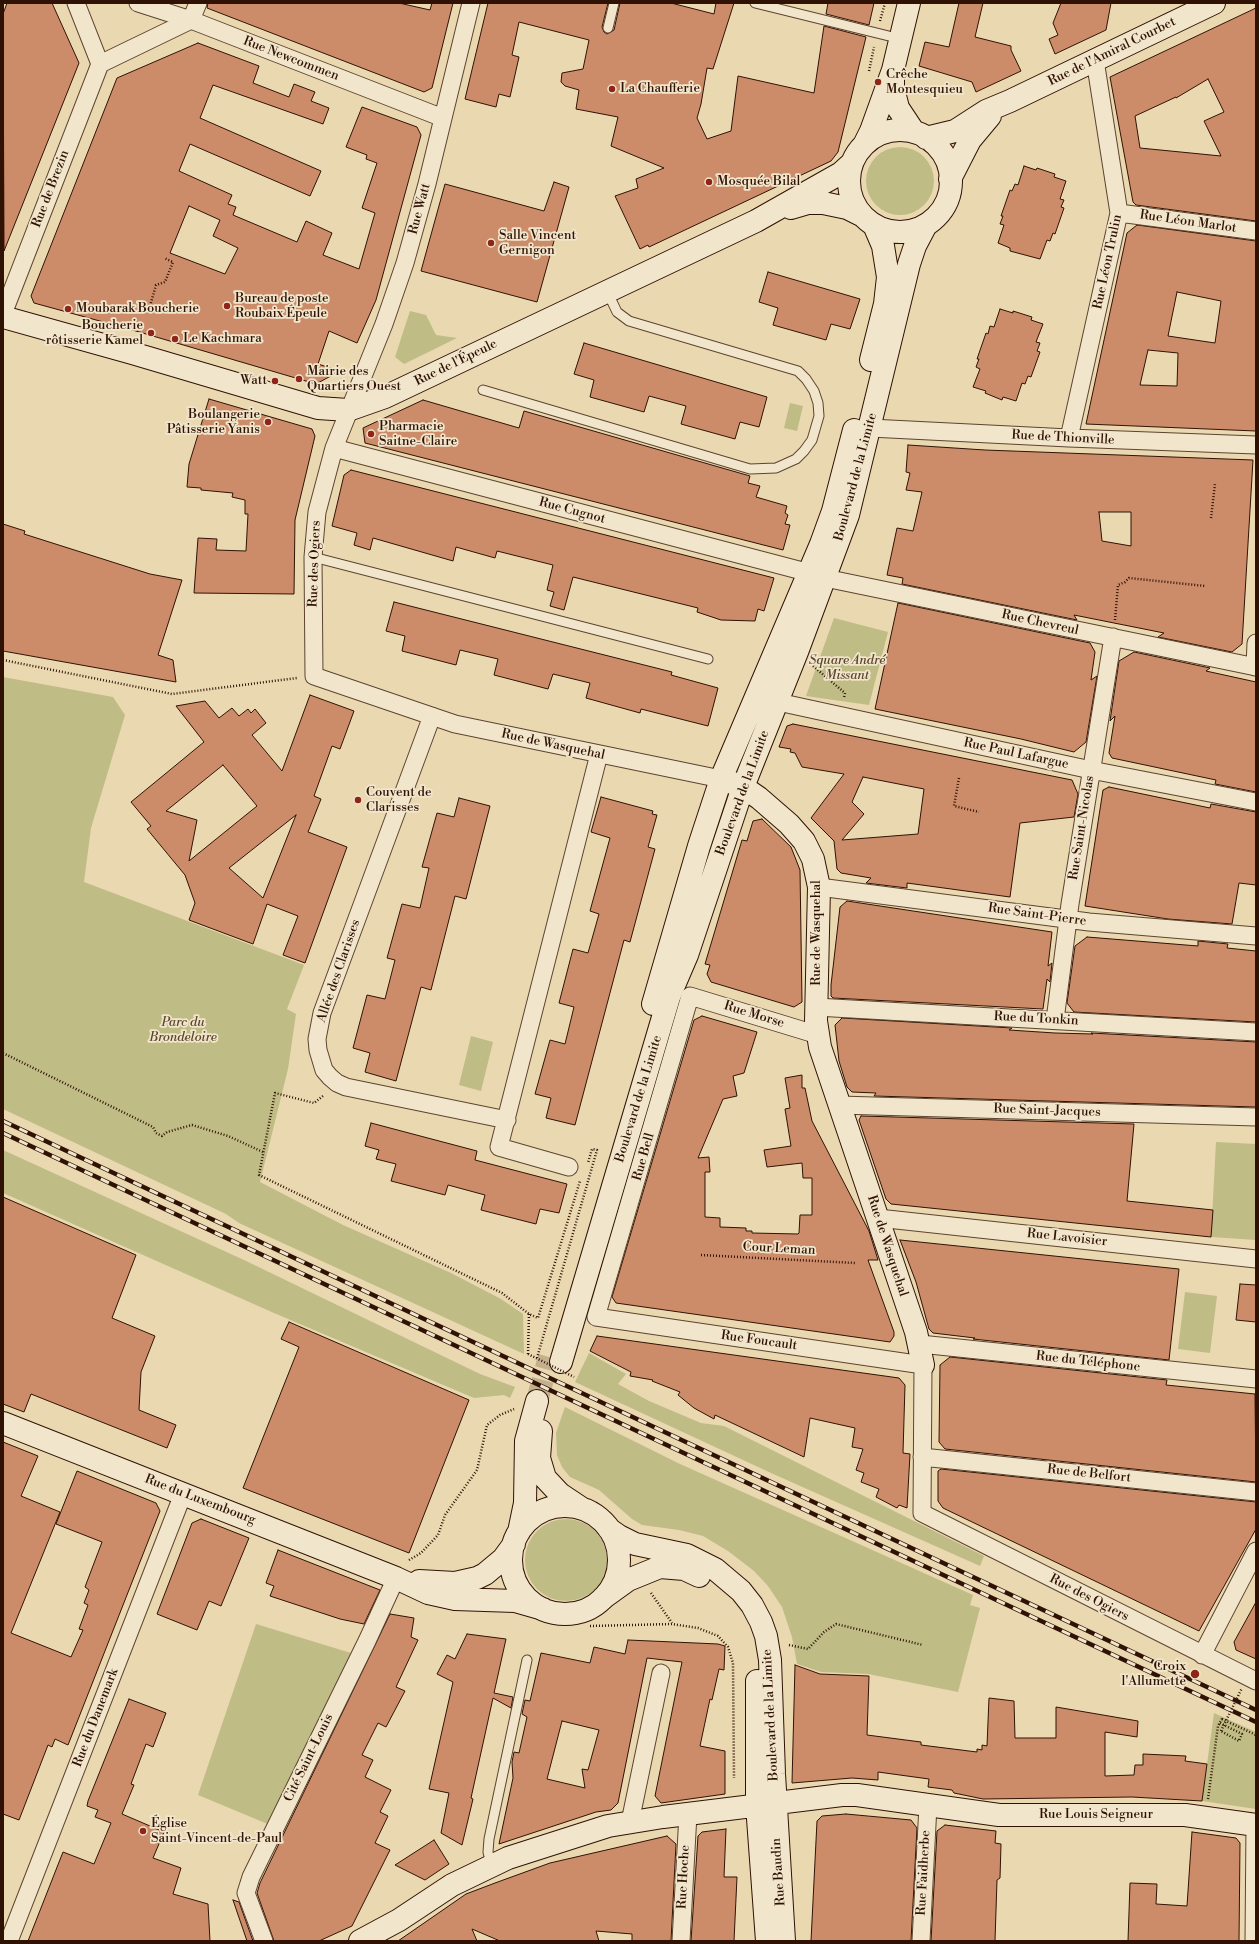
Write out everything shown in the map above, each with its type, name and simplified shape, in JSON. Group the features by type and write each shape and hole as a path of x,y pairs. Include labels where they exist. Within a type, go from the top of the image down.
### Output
{"main road":[{"path":"894,70 893,88 896,101 902,115 920,135 936,146 944,156 950,179 946,203 935,218 926,225 903,232 885,230 868,220 854,203 849,191 849,177 851,164 864,145 871,131 894,70 909,3"},
{"name":"Rue de l'Amiral Courbet","path":"920,135 954,131 980,114 1214,3"},
{"name":"Rue de l'Amiral Courbet","path":"950,179 960,158 981,125 1010,101"},
{"path":"864,145 875,137 887,132 901,130 920,135"},
{"name":"Rue de l'Épeule","path":"756,221 841,173 851,164"},
{"name":"Rue de l'Épeule","path":"3,317 132,353 318,408 348,410 385,397 756,221 800,204 816,202 835,205 868,220"},
{"name":"Boulevard de la Limite","path":"555,1363 669,997 687,955 742,787 778,702 797,652 885,304 888,277 887,262 883,246 868,220"},
{"name":"Boulevard de la Limite","path":"555,1363 699,846 721,780 755,697 848,515 909,264 915,246 926,225"},
{"name":"Rue de Wasquehal","path":"721,780 742,787 769,806 804,841 810,850 816,868 819,886 816,1007 818,1035 824,1060 878,1218 921,1355"},
{"path":"534,1404 540,1435 539,1458 545,1478 560,1494 600,1519 609,1529 617,1545 619,1564 615,1582 603,1598 591,1607 577,1613 558,1613 543,1609 528,1598 516,1582 512,1564 516,1539 525,1503 526,1441 534,1404"},
{"name":"Rue du Luxembourg","path":"3,1423 390,1575 415,1588 443,1597 468,1600 515,1601 543,1609"},
{"path":"516,1539 532,1517 548,1509 566,1506 584,1509"},
{"name":"Boulevard de la Limite","path":"609,1529 635,1544 672,1551 702,1561 727,1578 752,1605 761,1622 769,1648 767,1804"},
{"name":"Rue du Luxembourg","path":"390,1575 444,1583 466,1581 485,1574 494,1567 503,1559 516,1539"},
{"name":"Boulevard de la Limite","path":"603,1598 639,1574 660,1567 672,1566 684,1569 707,1580 731,1604 747,1627 756,1655 767,1804"},
{"name":"Rue Louis Seigneur","path":"372,1939 452,1884 491,1865 574,1836 630,1822 734,1808 850,1795 871,1796 999,1815 1089,1814 1206,1817 1255,1824"},
{"name":"Rue Baudin","path":"767,1804 767,1941"},
{"name":"Rue Baudin","path":"767,1804 784,1941"}],"street":[{"path":"76,3 100,64 192,20 198,3"},
{"name":"Rue Newcommen","path":"138,3 192,20 443,118"},
{"name":"Rue Watt","path":"348,410 399,283 418,218 471,3"},
{"name":"Rue Léon Trulin","path":"1069,438 1120,213 1095,60"},
{"name":"Rue de Brezin","path":"3,314 100,64"},
{"name":"Rue Léon Marlot","path":"1120,213 1256,231"},
{"name":"Rue des Ogiers","path":"314,676 313,557 317,512 334,448 348,410"},
{"name":"Rue de Thionville","path":"870,428 1069,438 1256,445"},
{"name":"Rue Cugnot","path":"334,448 817,576"},
{"name":"Rue Chevreul","path":"817,576 1255,667"},
{"name":"Rue Saint-Nicolas","path":"1055,1020 1068,920 1112,637"},
{"path":"1255,667 1256,644"},
{"name":"Rue de Wasquehal","path":"314,676 432,716 477,729 721,780"},
{"name":"Rue Paul Lafargue","path":"778,702 1091,770 1256,802"},
{"name":"Allée des Clarisses","path":"337,1084 330,1077 320,1060 317,1039 321,1019 432,716"},
{"path":"576,1171 499,1147 599,754"},
{"name":"Rue Saint-Pierre","path":"819,886 1068,920 1256,936"},
{"name":"Rue Morse","path":"690,996 818,1035"},
{"name":"Rue Bell","path":"596,1318 690,996"},
{"name":"Rue du Tonkin","path":"816,1007 1256,1032"},
{"path":"337,1084 356,1090 507,1120"},
{"name":"Rue Saint-Jacques","path":"839,1105 1256,1117"},
{"name":"Rue Lavoisier","path":"878,1218 1256,1259"},
{"name":"Rue Foucault","path":"596,1318 921,1355"},
{"name":"Rue de Wasquehal","path":"921,1355 922,1513"},
{"name":"Rue du Téléphone","path":"921,1355 1256,1379"},
{"name":"Rue de Belfort","path":"922,1457 1256,1492"},
{"name":"Rue du Danemark","path":"9,1941 183,1494"},
{"name":"Rue des Ogiers","path":"922,1513 1202,1655 1249,1685"},
{"path":"1202,1655 1256,1551"},
{"name":"Cité Saint-Louis","path":"264,1941 246,1894 251,1877 367,1641 390,1575"},
{"path":"630,1822 662,1674"},
{"name":"Rue Faidherbe","path":"921,1941 932,1805"},
{"name":"Rue Hoche","path":"681,1941 688,1814"},
{"path":"1254,1941 1255,1824"}],"lane":[{"path":"608,28 614,3"},
{"path":"755,3 901,39"},
{"path":"483,390 750,468 776,468 796,459 804,451 812,440 819,416 818,403 814,391 806,379 798,371 628,321 617,312 607,291"},
{"path":"313,557 708,658"},
{"path":"491,1865 488,1852 489,1839 527,1660"}],"path":[{"path":"150,306 156,285 165,282 173,262 164,258"},
{"path":"1211,518 1215,484"},
{"path":"1112,637 1118,585 1125,582 1129,578 1205,586"},
{"path":"797,652 845,694 841,716"},
{"path":"3,660 172,694 314,676"},
{"path":"959,778 954,806 979,812"},
{"path":"3,1053 153,1127 156,1133 162,1136 168,1132 192,1125 228,1136 263,1152"},
{"path":"337,1084 314,1103 275,1093 259,1175 502,1293 529,1314 538,1318 580,1180 576,1171 567,1176 580,1180"},
{"path":"555,1363 568,1251 597,1150 592,1149 587,1164"},
{"name":"Cour Leman","path":"701,1255 855,1263"},
{"path":"529,1314 528,1354 555,1363"},
{"path":"390,1575 406,1562 421,1553 438,1535 446,1514 477,1470 487,1425 500,1415 534,1404"},
{"path":"590,1626 672,1624 698,1628 718,1636 728,1646 733,1663 734,1808"},
{"path":"789,1645 808,1649 824,1632 836,1624 924,1645"},
{"path":"1220,1722 1226,1725 1230,1728 1242,1734 1239,1741 1221,1731 1249,1685"},
{"path":"1206,1817 1216,1738 1222,1718 1256,1735"},
{"path":"1226,1725 1228,1720"}],"green space":[{"path":"900,147 913,150 924,157 931,168 934,181 931,194 924,205 913,212 900,215 887,212 876,205 869,194 866,181 869,168 876,157 887,150"},
{"path":"410,311 426,315 436,335 457,338 404,364 395,357"},
{"path":"790,403 803,406 797,431 784,428"},
{"name":"Square André Missant","path":"834,618 888,632 869,705 806,696"},
{"name":"Parc du Brondeloire","path":"3,677 113,697 125,715 91,828 84,882 304,965 287,1009 296,1014 288,1069 260,1182 343,1225 451,1273 501,1299 523,1314 524,1354 239,1223 226,1214 3,1109"},
{"path":"471,1036 493,1042 481,1091 459,1085"},
{"path":"1216,1142 1256,1144 1256,1240 1211,1237"},
{"path":"3,1150 244,1260 480,1374 515,1387 510,1398 504,1395 474,1398 274,1313 3,1193"},
{"path":"1185,1292 1217,1296 1210,1353 1178,1349"},
{"path":"589,1353 626,1374 618,1384 649,1401 701,1423 724,1426 984,1556 980,1566 771,1473 575,1382"},
{"path":"565,1407 680,1464 973,1595 970,1605 980,1608 958,1692 868,1674 821,1672 797,1664 792,1637 782,1607 768,1586 754,1571 728,1551 703,1536 679,1530 642,1525 632,1519 599,1490 570,1477 562,1467 557,1455 556,1433"},
{"path":"566,1519 582,1523 595,1531 603,1544 607,1560 603,1576 595,1589 582,1597 566,1601 550,1597 537,1589 529,1576 525,1560 529,1544 537,1531 550,1523"},
{"path":"256,1624 351,1653 270,1825 198,1795"},
{"path":"1214,1713 1256,1732 1256,1809 1202,1801"}],"building":[{"path":"7,3 52,3 79,63 4,251 3,14"},
{"path":"208,3 399,3 430,10 432,3 453,3 432,88 424,92 207,8"},
{"path":"488,3 608,3 602,27 604,32 607,34 614,30 620,3 671,3 714,14 716,3 734,3 713,69 707,68 697,118 707,139 731,131 738,76 814,93 824,26 866,37 838,152 831,161 649,247 648,245 640,249 615,196 638,188 636,179 664,168 611,146 618,117 576,109 579,90 565,86 561,82 562,73 583,69 589,40 519,22 512,55 519,57 510,97 499,94 496,107 465,99"},
{"path":"828,3 874,3 869,25 826,14"},
{"path":"959,3 983,3 975,37 1011,46 1011,50 1021,71 976,92 972,82 919,66 925,42 949,47"},
{"path":"1061,3 1111,3 1106,30 1055,54 1049,39 1058,35 1053,23"},
{"path":"1256,8 1256,221 1136,205 1133,202 1110,77","holes":["1208,79 1224,112 1204,121 1221,156 1140,148 1135,116 1176,98"]},
{"path":"198,43 259,66 253,83 289,97 294,84 315,92 311,101 329,108 323,124 213,85 200,118 321,171 310,196 190,144 179,171 232,195 228,204 236,207 233,215 297,242 306,221 332,233 323,255 359,269 375,213 362,208 377,163 366,159 367,155 346,147 362,107 417,127 421,135 376,300 357,343 329,331 318,364 340,371 316,384 129,329 34,303 31,296 117,78","holes":["189,206 220,220 213,236 238,248 225,274 170,253"]},
{"path":"1024,166 1036,170 1037,168 1055,174 1054,177 1066,181 1060,199 1064,200 1061,207 1064,208 1055,234 1053,233 1050,241 1047,240 1040,259 1010,251 1010,248 998,243 1004,225 1000,224 1003,216 1001,216 1010,190 1012,191 1015,184 1018,185"},
{"name":"Salle Vincent Gernigon","path":"554,182 569,187 537,302 421,271 445,184 544,211"},
{"path":"1137,225 1256,241 1256,431 1086,424 1127,233","holes":["1177,292 1221,301 1215,343 1168,336","1148,350 1178,353 1177,386 1140,385"]},
{"path":"768,272 860,299 850,329 831,324 826,340 773,325 778,308 759,302"},
{"path":"1000,309 1013,313 1013,311 1032,317 1031,320 1043,324 1036,342 1040,343 1037,351 1040,352 1031,377 1028,376 1025,384 1022,383 1016,401 1003,397 1002,400 985,393 986,391 973,387 980,369 976,367 979,359 977,359 986,333 988,334 990,326 994,327"},
{"path":"584,343 767,397 759,427 740,422 735,439 681,424 686,406 649,396 644,412 590,397 594,380 574,374"},
{"path":"209,399 312,429 315,436 295,520 294,594 194,593 198,538 217,539 216,550 246,551 248,514 245,514 245,500 232,497 233,493 187,487 189,464"},
{"path":"423,400 519,428 524,411 750,476 748,483 760,486 756,497 787,506 785,513 788,515 785,524 790,525 783,550 365,443 363,428"},
{"path":"908,445 985,450 1253,460 1242,644 1232,652 1158,637 1164,633 1074,615 1077,620 902,584 903,578 887,575 897,528 913,531 922,492 906,490 910,473 906,472","holes":["1099,512 1131,512 1131,546 1102,541"]},
{"path":"351,470 774,578 764,611 758,609 755,621 721,620 697,612 698,608 573,577 564,610 550,606 554,592 547,590 553,565 497,551 495,558 456,547 453,561 373,538 370,550 354,545 357,533 332,526 344,475"},
{"path":"3,524 25,531 24,534 150,574 182,580 158,655 173,660 176,682 3,651"},
{"path":"394,602 672,672 671,675 718,688 708,726 641,709 640,713 586,698 590,683 553,674 548,689 494,675 498,659 460,650 456,665 402,651 405,636 386,631"},
{"path":"898,603 1090,643 1095,652 1091,680 1097,676 1086,742 1074,752 1021,739 875,709"},
{"path":"1134,652 1210,668 1206,671 1256,682 1256,792 1215,784 1216,780 1112,758 1109,753 1115,716 1110,721 1119,661"},
{"path":"310,695 354,711 340,749 332,746 314,796 321,799 308,832 347,847 305,963 283,955 298,916 267,904 253,944 189,920 195,903 185,875 147,829 151,826 131,802 204,742 176,706 205,701 219,718 232,708 239,716 248,709 251,713 255,709 266,723 252,735 282,771","holes":["223,765 257,806 189,861 197,820 166,811","296,815 263,898 229,868"]},
{"path":"793,724 1072,780 1078,794 1074,817 1020,823 1010,897 907,883 907,888 866,883 871,878 841,873 837,869 834,841 811,818 844,774 802,767 795,753 790,752 791,749 779,747 787,726","holes":["863,777 924,789 918,834 842,840 864,814 852,802"]},
{"path":"1109,787 1210,808 1211,804 1256,812 1256,885 1239,883 1232,924 1168,919 1085,906 1103,790"},
{"path":"601,797 653,811 652,814 657,815 648,847 655,849 630,942 624,940 575,1125 546,1118 551,1098 535,1094 550,1040 565,1044 574,1007 559,1003 573,949 588,953 599,914 590,911 610,838 591,832"},
{"path":"459,798 490,806 466,899 455,896 431,990 421,987 396,1081 365,1072 370,1053 353,1048 367,995 385,999 395,960 387,958 402,904 420,908 429,868 422,867 437,813 454,817"},
{"path":"762,819 791,847 800,870 802,1002 794,1007 711,982 707,974 710,965 705,964 742,840 747,841 753,821"},
{"path":"847,901 1052,932 1048,966 1052,963 1050,982 1047,979 1043,1009 833,998 831,996 831,985 840,907"},
{"path":"1087,937 1198,946 1198,941 1228,944 1227,948 1256,951 1256,1022 1074,1012 1067,1003 1075,946"},
{"path":"702,1016 757,1032 744,1073 733,1076 737,1096 723,1099 698,1158 709,1157 710,1172 705,1172 705,1217 720,1218 720,1227 746,1228 746,1231 752,1231 752,1233 798,1234 800,1215 812,1215 812,1178 803,1178 802,1163 767,1167 764,1150 791,1146 785,1109 790,1108 785,1078 802,1075 802,1088 805,1088 812,1121 869,1231 878,1260 868,1260 894,1332 894,1336 890,1342 616,1303 612,1297 694,1020"},
{"path":"842,1018 1012,1028 1009,1030 1055,1033 1093,1034 1091,1033 1256,1042 1256,1107 874,1096 876,1093 852,1092 847,1087 839,1061 835,1025"},
{"path":"861,1116 1134,1124 1127,1201 1213,1210 1211,1237 891,1204 886,1199 859,1120"},
{"path":"371,1123 477,1151 475,1160 567,1184 559,1213 540,1209 536,1224 481,1210 485,1195 448,1185 445,1195 391,1181 396,1164 376,1159 379,1150 365,1146"},
{"path":"3,1197 136,1255 112,1318 155,1336 141,1372 139,1410 176,1425 167,1448 31,1394 24,1412 3,1404"},
{"path":"900,1240 1179,1269 1169,1360 973,1339 975,1338 933,1333 929,1329 916,1282"},
{"path":"1240,1284 1256,1285 1256,1322 1236,1320"},
{"path":"289,1322 469,1400 409,1553 243,1488 299,1347 281,1339"},
{"path":"597,1336 899,1378 905,1385 903,1453 910,1454 907,1508 899,1505 897,1508 876,1497 879,1489 861,1482 864,1473 856,1470 863,1449 852,1447 855,1428 810,1418 804,1457 715,1415 714,1419 694,1408 678,1395 680,1392 652,1381 653,1380 630,1376 631,1372 590,1351"},
{"path":"950,1357 1167,1380 1166,1385 1255,1394 1256,1482 945,1449 939,1442 940,1365"},
{"path":"3,1442 38,1456 21,1496 60,1512 11,1633 71,1657 83,1630 79,1629 88,1605 84,1603 89,1590 85,1587 102,1542 56,1524 77,1471 156,1503 160,1511 68,1745 55,1739 52,1747 48,1745 19,1820 3,1814"},
{"path":"941,1469 1256,1502 1256,1529 1199,1631 943,1508 938,1501 938,1471"},
{"path":"201,1519 249,1538 221,1606 209,1601 197,1630 157,1614 192,1523"},
{"path":"278,1550 380,1590 364,1624 340,1619 270,1596 274,1586 266,1583"},
{"path":"1256,1602 1256,1659 1236,1650 1234,1642"},
{"path":"390,1614 414,1618 411,1637 418,1640 396,1687 405,1691 386,1727 378,1723 362,1755 373,1760 365,1777 391,1790 380,1812 388,1816 375,1843 390,1850 352,1926 319,1941 274,1941 257,1893 260,1883"},
{"path":"467,1634 506,1639 494,1693 513,1697 511,1708 493,1698 471,1798 473,1799 462,1845 441,1833 449,1793 429,1789 453,1682 437,1674 447,1655 455,1659"},
{"path":"628,1640 718,1644 725,1646 724,1670 719,1669 712,1700 710,1699 700,1746 725,1751 725,1794 661,1803 655,1796 682,1662 647,1658 618,1803 611,1810 596,1812 499,1844 513,1778 512,1762 514,1752 519,1753 527,1717 522,1714 525,1700 530,1701 541,1653 590,1663 594,1647 625,1654","holes":["562,1721 599,1730 588,1770 582,1769 585,1788 547,1779"]},
{"path":"795,1665 820,1674 869,1676 867,1735 921,1742 921,1745 977,1752 977,1749 982,1750 982,1745 987,1746 989,1698 1014,1701 1015,1738 1056,1738 1056,1707 1138,1721 1137,1737 1105,1732 1105,1776 1134,1775 1135,1765 1143,1765 1143,1754 1186,1756 1185,1761 1207,1764 1202,1801 1132,1797 983,1799 954,1793 952,1790 928,1787 929,1779 878,1772 878,1780 852,1778 792,1783"},
{"path":"129,1699 166,1713 153,1747 146,1744 131,1784 134,1785 122,1814 164,1832 153,1858 181,1868 173,1894 208,1904 210,1941 28,1941 63,1852 94,1864 111,1823 95,1817 98,1810 87,1806 88,1801"},
{"path":"846,1814 911,1820 917,1828 911,1941 811,1941 817,1821 822,1816"},
{"path":"945,1825 996,1831 995,1843 1001,1844 1000,1878 997,1880 995,1941 931,1941 937,1831"},
{"path":"726,1829 724,1877 737,1877 734,1941 691,1941 698,1836 702,1832"},
{"path":"1192,1832 1236,1838 1240,1843 1239,1941 1128,1941 1130,1883 1157,1884 1156,1904 1187,1906"},
{"path":"667,1836 676,1844 671,1941 632,1941 632,1934 596,1931 599,1941 500,1941 472,1929 477,1941 398,1941 466,1894 550,1863"},
{"path":"434,1840 449,1864 425,1880 395,1865"},
{"path":"233,1900 239,1902 253,1941 247,1941"}],"tunnel":[{"path":"537,1401 549,1357"}],"railway":[{"path":"3,1121 1256,1710"},
{"path":"3,1133 1256,1722"}],"place":[{"name":"Crêche Montesquieu","path":"878,82"},
{"name":"La Chaufferie","path":"612,89"},
{"name":"Mosquée Bilal","path":"709,182"},
{"name":"Salle Vincent Gernigon","path":"491,243"},
{"name":"Bureau de poste Roubaix Épeule","path":"227,306"},
{"name":"Moubarak Boucherie","path":"68,309"},
{"name":"Boucherie rôtisserie Kamel","path":"151,333"},
{"name":"Le Kachmara","path":"175,339"},
{"name":"Mairie des Quartiers Ouest","path":"299,379"},
{"name":"Watt","path":"275,381"},
{"name":"Boulangerie Pâtisserie Yanis","path":"268,422"},
{"name":"Pharmacie Saitne-Claire","path":"371,434"},
{"name":"Couvent de Clarisses","path":"358,800"},
{"name":"Croix l'Allumette","path":"1195,1674"},
{"name":"Église Saint-Vincent-de-Paul","path":"143,1831"}]}
